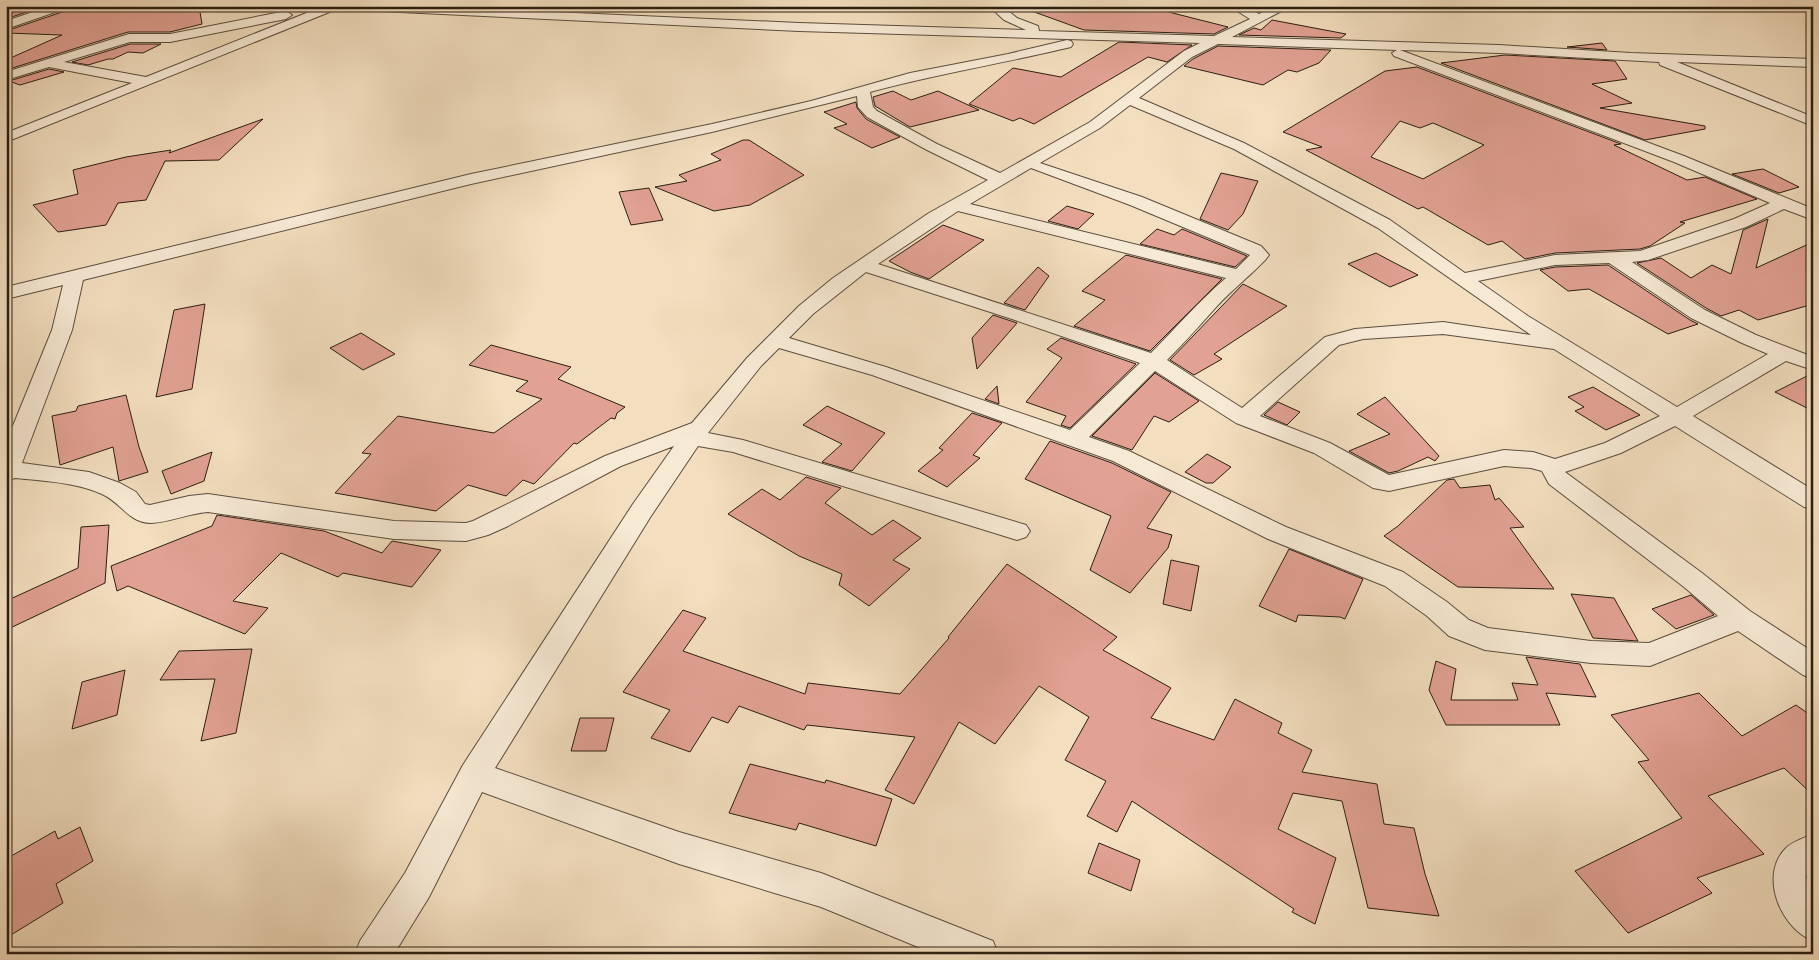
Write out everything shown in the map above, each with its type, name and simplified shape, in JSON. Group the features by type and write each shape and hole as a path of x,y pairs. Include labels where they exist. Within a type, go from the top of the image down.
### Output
{"street":[{"path":"6,25 63,6"},
{"path":"6,76 129,38 150,40 170,38 326,6"},
{"path":"6,138 336,6 799,27 1551,51 1813,63"},
{"path":"995,6 1004,16 1022,26 1065,36"},
{"path":"1235,6 1258,18"},
{"path":"374,954 417,885 474,775 642,510 697,433 774,340 840,282 935,216 1095,124 1169,67 1211,41 1285,6"},
{"path":"791,16 799,27"},
{"path":"6,293 471,179 712,128 814,104 910,77 1008,58 1095,37"},
{"path":"1378,46 1679,159 1813,215"},
{"path":"1654,57 1704,80 1813,122"},
{"path":"6,64 48,63 146,81"},
{"path":"863,90 866,110 932,147 1000,179"},
{"path":"1128,99 1239,146 1362,210 1521,320 1813,501"},
{"path":"1038,167 1136,201 1255,250 1260,254 1240,276 1212,300 1189,327 1074,439"},
{"path":"1461,279 1555,260 1642,256 1740,223 1767,212 1782,203"},
{"path":"955,205 1240,276"},
{"path":"1611,256 1698,314 1749,340 1813,364"},
{"path":"866,265 880,272 1016,314 1154,361 1244,418 1322,448 1373,479 1389,483 1504,458 1533,460 1555,467 1613,448 1677,416 1784,353"},
{"path":"74,277 62,330 7,471 81,478 112,489 126,498 136,510 150,514 189,505 208,503 394,530 466,532 479,529 497,521 613,461 697,433 1017,531"},
{"path":"1244,418 1332,341 1344,337 1362,333 1443,328 1563,346"},
{"path":"774,340 879,371 1122,456 1277,533 1394,579 1437,609 1459,628 1485,639 1591,652 1650,655 1740,619"},
{"path":"1555,467 1553,472 1557,478 1693,580 1740,619 1813,667"},
{"path":"474,775 679,848 821,890 980,954"},
{"path":"1813,850 1797,860 1789,875 1794,898 1813,923"}],"building":[{"path":"6,6 44,6 6,19"},
{"path":"71,6 199,6 202,24 170,32 128,32 6,70 6,60 62,35 6,33 6,31 68,10"},
{"path":"1026,6 1145,6 1228,27 1214,34 1084,30 1026,9"},
{"path":"1272,20 1346,34 1341,38 1239,35 1254,28 1261,30"},
{"path":"1119,42 1192,45 1167,62 1148,57 1034,124 1020,118 1013,121 969,104 1013,68 1061,77"},
{"path":"1602,43 1607,50 1567,47 1576,46"},
{"path":"130,44 161,44 143,53 128,52 113,59 88,65 72,62"},
{"path":"1218,46 1331,50 1319,63 1297,72 1288,70 1263,85 1184,66"},
{"path":"1505,55 1615,61 1627,79 1592,84 1632,103 1600,108 1705,126 1705,129 1645,140 1441,63"},
{"path":"1417,67 1621,144 1614,145 1687,180 1705,177 1757,199 1680,222 1685,223 1650,246 1640,249 1555,253 1525,259 1502,241 1488,245 1423,207 1418,209 1306,150 1322,147 1283,132 1385,71","holes":["1400,121 1420,128 1433,123 1484,145 1423,179 1371,157"]},
{"path":"49,69 64,72 20,85 9,81"},
{"path":"893,91 911,100 938,91 979,110 910,127 875,106 873,97"},
{"path":"856,102 857,108 866,119 900,137 872,148 834,128 847,124 824,112"},
{"path":"263,119 219,160 165,161 146,200 118,203 106,225 58,232 33,205 78,194 73,170 126,157 171,150 169,153"},
{"path":"743,140 749,140 804,175 750,205 714,211 655,187 687,181 679,175 721,160 711,154"},
{"path":"1763,169 1799,187 1779,193 1732,174"},
{"path":"1221,173 1258,181 1243,214 1228,230 1200,219"},
{"path":"649,188 663,220 631,225 619,192"},
{"path":"1067,206 1094,214 1078,229 1048,221"},
{"path":"1768,219 1756,268 1813,242 1813,304 1758,320 1739,310 1721,316 1637,263 1661,258 1691,278 1712,265 1731,274 1743,230"},
{"path":"943,225 984,240 929,279 889,261"},
{"path":"1157,229 1174,235 1182,229 1247,256 1235,267 1140,244"},
{"path":"1376,253 1418,275 1390,287 1348,264"},
{"path":"1126,255 1222,279 1150,351 1074,326 1105,300 1082,291"},
{"path":"1608,265 1698,324 1668,334 1589,289 1568,291 1540,270 1555,267"},
{"path":"1038,267 1049,276 1025,310 1004,303"},
{"path":"1243,284 1287,306 1214,354 1222,359 1194,375 1170,360"},
{"path":"205,304 192,389 156,397 174,310"},
{"path":"993,315 1017,323 977,369 972,338"},
{"path":"361,333 395,354 363,370 330,348"},
{"path":"1061,338 1136,364 1070,428 1061,425 1066,416 1026,402 1062,358 1047,349"},
{"path":"491,345 571,367 558,379 625,407 617,413 615,419 611,418 577,444 574,443 534,484 523,480 506,496 468,485 436,511 335,493 371,454 362,453 398,416 494,433 542,399 516,391 528,381 469,365"},
{"path":"1155,373 1199,401 1169,422 1154,416 1132,450 1092,436"},
{"path":"1813,373 1813,411 1775,392"},
{"path":"997,386 999,404 985,399"},
{"path":"1593,387 1640,415 1606,430 1575,411 1584,407 1568,397"},
{"path":"126,395 139,447 148,472 119,481 113,447 60,465 52,416 76,411 78,406"},
{"path":"1385,397 1439,456 1435,461 1428,457 1398,471 1389,473 1349,451 1390,434 1357,414"},
{"path":"1278,402 1300,412 1287,425 1264,415"},
{"path":"827,406 885,433 852,471 822,462 842,444 803,425"},
{"path":"972,413 1002,423 973,455 980,458 947,487 918,471 943,450 939,448"},
{"path":"1050,441 1112,463 1171,492 1147,528 1172,535 1168,548 1130,593 1090,570 1111,516 1025,479"},
{"path":"212,452 204,481 171,494 162,471"},
{"path":"1207,454 1231,467 1213,483 1206,483 1185,472"},
{"path":"806,477 841,488 825,503 872,535 893,520 921,538 893,560 910,569 869,606 839,585 842,574 799,556 728,514 762,489 780,500"},
{"path":"1454,479 1460,488 1490,485 1495,500 1499,498 1524,527 1510,528 1554,589 1458,587 1384,536 1398,526 1447,480"},
{"path":"217,515 324,531 382,553 392,541 441,550 412,587 343,573 338,577 281,553 233,601 268,608 245,634 128,586 117,591 111,566 212,526"},
{"path":"109,525 105,583 6,630 6,601 78,568 81,527"},
{"path":"1289,549 1363,579 1345,619 1340,617 1298,615 1296,622 1259,606"},
{"path":"1171,560 1199,566 1191,611 1163,604"},
{"path":"1007,564 1117,637 1103,650 1171,688 1151,718 1214,740 1235,699 1282,723 1278,733 1312,750 1302,772 1377,784 1384,824 1414,828 1425,874 1439,916 1368,908 1342,801 1293,793 1278,829 1336,858 1315,924 1292,912 1294,909 1132,801 1117,832 1087,816 1106,781 1065,760 1089,717 1039,686 995,744 959,722 914,804 885,790 915,737 807,725 804,730 739,706 728,723 712,717 690,752 651,738 670,710 623,692 683,610 706,618 683,651 805,694 808,683 900,694 949,638"},
{"path":"1571,594 1614,598 1638,641 1593,638"},
{"path":"1691,595 1714,615 1676,629 1652,609"},
{"path":"252,649 236,733 201,741 215,679 160,680 179,651"},
{"path":"1526,657 1580,664 1596,697 1546,693 1560,725 1446,725 1429,690 1436,661 1456,669 1451,700 1518,700 1512,683 1538,685"},
{"path":"125,670 117,715 72,729 82,682"},
{"path":"1699,693 1742,736 1796,705 1813,717 1813,795 1784,768 1708,796 1764,854 1697,878 1712,893 1628,933 1575,871 1682,818 1638,762 1649,760 1611,715"},
{"path":"580,718 614,718 606,751 571,751"},
{"path":"750,764 825,783 826,780 892,799 876,846 799,823 796,830 729,813"},
{"path":"80,827 93,861 56,884 63,903 6,938 6,859 55,831 58,839"},
{"path":"1099,843 1140,860 1131,891 1088,873"}]}
